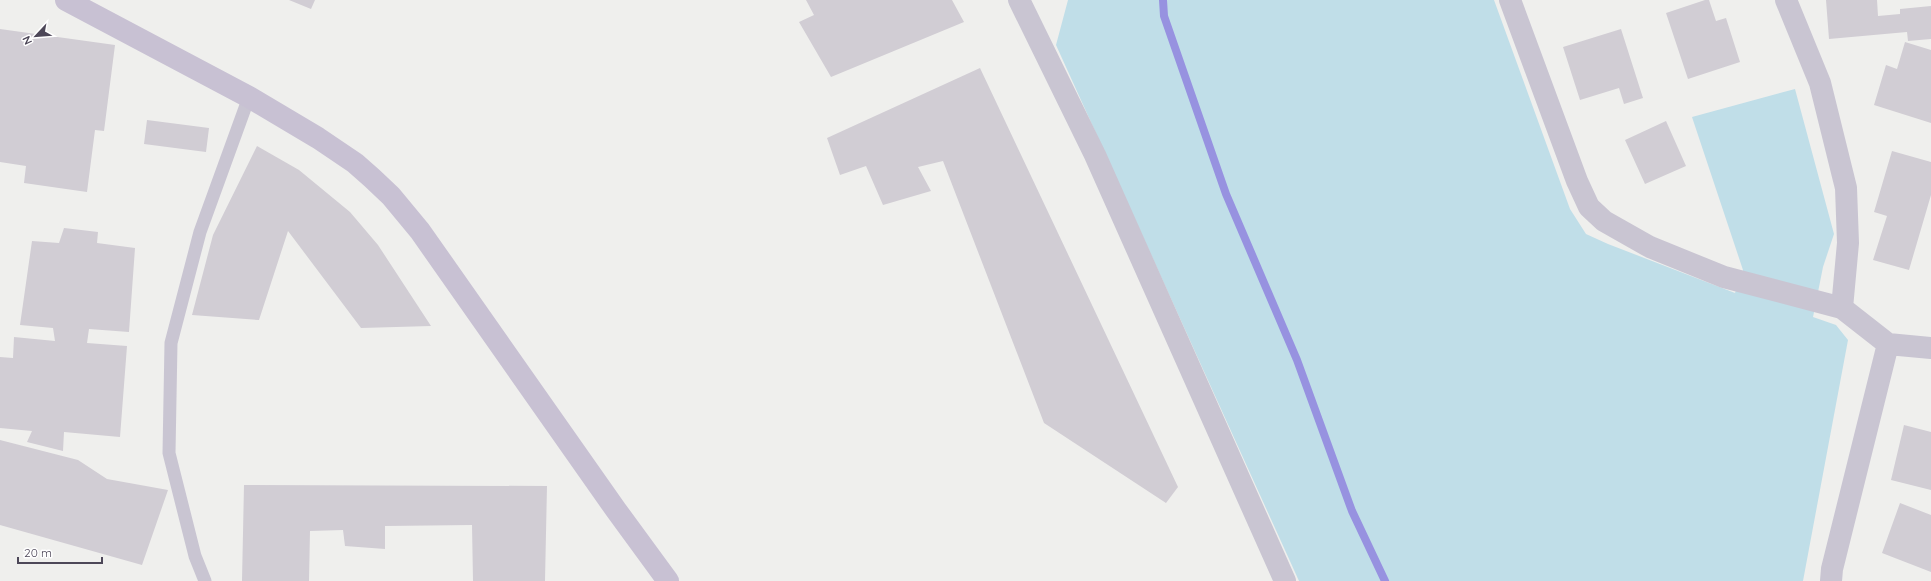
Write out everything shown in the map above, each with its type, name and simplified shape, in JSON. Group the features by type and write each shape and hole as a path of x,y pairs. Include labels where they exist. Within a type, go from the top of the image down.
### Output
{"main road":[{"path":"66,0 249,97 318,138 355,163 391,196 420,231 616,510 668,581"}],"street":[{"path":"1019,0 1095,154 1285,581"},
{"path":"1510,0 1577,181 1590,207 1604,221 1650,247 1724,277 1842,308 1888,344 1931,348"},
{"path":"1786,0 1820,83 1846,188 1848,243 1842,308"},
{"path":"1832,581 1832,569 1849,493 1888,344"}],"lane":[{"path":"205,581 193,549 168,453 171,342 200,232 249,97"}],"shaded area":[{"path":"1068,0 1494,0 1570,209 1586,234 1735,293 1743,270 1692,117 1795,89 1834,234 1823,267 1813,317 1836,325 1848,340 1803,581 1299,581 1056,45"}],"building":[{"path":"289,0 315,0 311,9"},
{"path":"806,0 952,0 964,22 831,77 799,22 814,15"},
{"path":"1709,0 1716,21 1726,18 1740,62 1688,79 1666,13"},
{"path":"1826,0 1877,0 1878,16 1900,14 1900,9 1931,6 1931,39 1908,41 1907,32 1829,39"},
{"path":"0,29 115,45 104,131 95,130 87,192 24,183 26,166 0,162"},
{"path":"1621,29 1643,98 1624,104 1619,88 1580,100 1563,47"},
{"path":"1905,42 1931,50 1931,123 1874,105 1886,65 1897,69"},
{"path":"980,68 1178,487 1166,503 1044,423 943,161 918,167 931,191 883,205 866,166 840,175 827,138"},
{"path":"147,120 209,128 206,152 144,144"},
{"path":"1666,121 1686,166 1645,184 1625,140"},
{"path":"257,146 299,170 350,212 378,245 431,326 361,328 288,231 259,320 192,315 213,235"},
{"path":"1892,151 1931,162 1931,195 1909,270 1873,260 1887,216 1874,212"},
{"path":"64,228 98,232 97,243 135,248 129,332 89,329 87,343 127,346 120,437 64,432 63,451 27,442 32,431 0,428 0,357 13,358 14,337 55,341 53,328 20,325 32,241 59,243"},
{"path":"1904,425 1931,432 1931,490 1891,480"},
{"path":"0,440 78,460 107,479 168,490 142,565 0,525"},
{"path":"244,485 547,486 545,581 473,581 472,525 385,526 385,549 345,546 343,530 310,531 309,581 242,581"},
{"path":"1900,503 1931,515 1931,572 1882,553"}],"waterway":[{"path":"1163,0 1164,16 1226,194 1297,360 1352,511 1385,581"}]}
